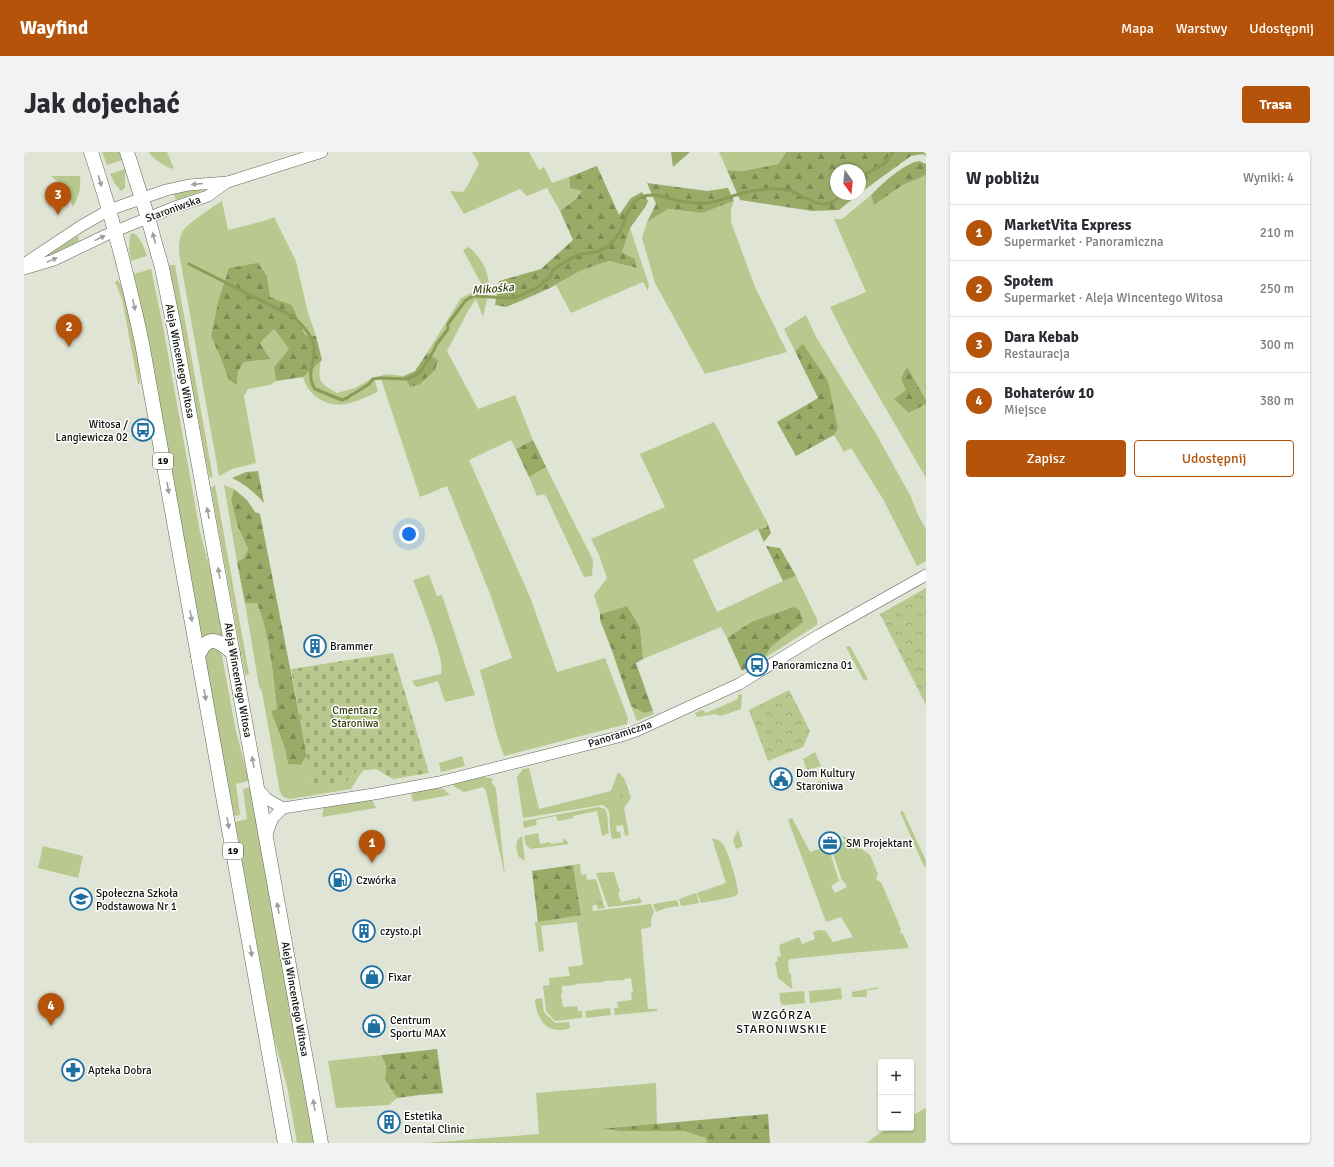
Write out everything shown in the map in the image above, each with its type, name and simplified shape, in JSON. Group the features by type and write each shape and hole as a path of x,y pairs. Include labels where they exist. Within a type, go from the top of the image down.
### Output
{"main road":[{"name":"19","path":"91,152 115,231 132,295 142,343 285,1143"},
{"name":"Aleja Wincentego Witosa","path":"127,152 162,268 174,327 320,1143"},
{"path":"198,656 203,645 212,641 222,644 233,653"}],"street":[{"name":"Staroniwska","path":"24,264 109,210 166,190 189,185 228,182 322,152"},
{"name":"Staroniwska","path":"24,269 54,260 115,231 208,196 228,182"},
{"name":"Panoramiczna","path":"283,808 374,794 438,782 611,739 636,731 739,684 831,628 926,575"},
{"path":"257,788 267,800 283,808 273,818 266,836"}],"green space":[{"path":"102,152 119,152 122,160 107,165"},
{"path":"149,152 167,152 174,169 160,163"},
{"path":"472,152 529,152 539,170 544,167 552,183 569,177 570,188 583,191 576,199 560,211 547,188 527,196 520,189 464,214 450,191 463,192 469,183 479,164"},
{"path":"671,152 690,152 673,167"},
{"path":"719,152 786,152 778,164 743,171 727,170"},
{"path":"786,152 926,152 926,156 923,154 911,156 866,189 866,164 830,164 830,200 852,200 839,210 812,211 740,200 727,170 743,171 778,164"},
{"path":"919,161 926,164 926,175 901,186 874,205 871,195 876,190 900,170"},
{"path":"597,166 619,215 631,198 642,192 648,201 630,228 622,252 635,259 637,268 609,261 582,270 550,288 506,307 495,305 499,281 541,269 573,240 560,211 576,199 582,191 570,188 569,177"},
{"path":"125,169 125,188 121,191 115,184 110,174"},
{"path":"926,175 926,400 907,368 906,390 909,413 926,404 926,478 853,352 830,307 866,292 834,219 842,219 871,195 874,204 901,186"},
{"path":"51,176 80,176 79,192 73,207 66,189"},
{"path":"647,183 707,191 728,188 734,201 702,213 668,209 647,222 656,204"},
{"path":"216,184 216,186 176,200 174,194"},
{"path":"222,201 228,230 274,217 296,261 308,313 316,336 305,335 292,305 270,297 267,276 218,302 211,336 229,380 237,384 238,372 244,362 267,354 260,343 274,329 289,349 274,367 276,381 270,385 248,389 244,396 256,463 232,469 219,476 179,250 183,231 201,215"},
{"path":"734,201 731,209 731,222 755,287 787,352 705,374 655,283 642,238 647,222 668,209 702,213"},
{"path":"630,228 649,285 648,291 643,282 571,313 556,285 582,270 609,261 637,268 635,259 622,252"},
{"path":"133,233 140,240 147,256 131,261 129,249 130,235"},
{"path":"78,236 79,241 44,258 44,256"},
{"path":"468,247 480,260 486,271 489,282 488,295 483,317 476,299 447,351 478,409 515,395 533,440 516,449 511,440 469,460 530,597 557,672 605,658 628,718 627,724 504,756 498,739 480,670 512,658 490,594 447,486 420,497 380,376 386,374 404,376 410,387 437,360 427,353 461,298 483,287 463,250"},
{"path":"258,263 267,276 270,297 292,305 305,335 316,336 322,360 303,377 276,381 274,367 289,349 274,329 260,343 270,359 244,362 238,372 237,385 229,380 211,336 218,302 229,268"},
{"path":"169,265 175,265 213,478 209,476"},
{"path":"151,269 163,326 200,532 215,588 224,637 207,635 201,637 146,329 134,274"},
{"path":"118,280 128,305 136,344 140,376 140,383 138,384 122,299 115,282"},
{"path":"806,315 816,337 875,432 910,495 918,515 926,529 926,561 917,566 883,499 851,448 844,452 834,435 838,429 803,345 795,351 784,329"},
{"path":"803,344 828,381 838,429 834,435 796,456 777,422 818,398 795,351"},
{"path":"427,353 438,360 435,370 420,384 410,387 404,376 415,371"},
{"path":"321,357 320,380 325,386 337,393 355,388 374,377 378,392 346,404 339,405 319,399 309,389 303,377"},
{"path":"907,367 926,400 926,404 909,413 894,399 906,390 901,378"},
{"path":"714,422 768,524 766,528 758,529 693,560 717,612 796,576 817,619 817,625 763,659 772,646 802,622 751,622 727,638 721,627 643,659 640,627 627,606 600,614 594,595 607,578 599,555 591,539 665,507 640,454"},
{"path":"533,440 546,467 529,477 516,449"},
{"path":"546,467 593,560 592,576 584,577 546,496 543,494 537,496 529,477"},
{"path":"258,471 264,503 257,495 232,478 246,472"},
{"path":"215,485 249,674 245,675 211,488"},
{"path":"224,485 234,489 231,500 238,527 248,549 244,558 237,562"},
{"path":"234,489 247,500 255,512 260,514 307,755 301,765 288,764 285,749 271,711 277,709 265,629 257,603 245,603 237,562 244,558 248,549 238,527 231,500"},
{"path":"768,524 771,533 764,542 758,529 766,528"},
{"path":"766,546 780,548 796,576 783,581"},
{"path":"429,575 437,596 442,595 475,695 445,702 438,681 418,687 415,686 412,681 441,674 442,668 436,644 413,580"},
{"path":"926,588 926,705 880,614"},
{"path":"245,603 257,603 265,629 277,709 271,711 285,749 288,763 301,765 307,755 312,786 347,781 357,771 364,770 351,789 290,799 283,797 280,792 262,692 259,686"},
{"path":"627,606 640,627 643,659 636,663 653,711 644,713 631,706 600,620 600,614"},
{"path":"794,607 800,611 803,622 772,646 763,659 742,671 727,638 751,622"},
{"path":"850,646 868,679 864,681 846,647"},
{"path":"210,647 221,651 236,731 249,781 236,784 240,815 234,816 204,655"},
{"name":"Cmentarz Staroniwa","path":"393,653 429,773 393,779 376,769 357,771 347,781 312,787 291,669"},
{"path":"789,690 810,731 803,747 768,761 749,710"},
{"path":"742,694 741,709 721,716 715,714 697,717 695,713 702,710 706,713 738,699 738,695"},
{"path":"631,706 644,713 653,711 654,714 637,721"},
{"path":"815,752 821,766 807,770 803,759"},
{"path":"462,756 465,766 441,772 439,763"},
{"path":"529,768 539,809 611,791 618,772 624,778 631,798 624,808 629,835 625,836 623,825 616,826 617,832 620,831 621,838 612,839 609,811 602,805 523,818 517,777 523,769"},
{"path":"482,777 494,780 491,781 496,789 505,876 486,791 483,787 464,792 455,787 452,783"},
{"path":"821,781 824,787 807,793 804,786"},
{"path":"626,784 630,798 622,801 617,786"},
{"path":"251,787 314,1143 297,1143 287,1086 273,1034 235,822 247,819 243,789"},
{"path":"436,788 443,789 450,795 413,802 411,793"},
{"path":"370,800 376,808 322,817 324,806"},
{"path":"598,807 605,809 607,818 609,833 602,836 597,811 558,821 556,816 536,820 537,825 524,828 523,821"},
{"path":"903,811 926,861 926,867 924,866 900,812"},
{"path":"792,818 810,852 828,846 839,881 831,886 835,893 847,887 843,880 842,881 831,847 845,841 842,835 870,855 878,874 876,880 881,882 901,929 900,933 903,934 909,948 791,959 788,961 789,973 791,973 792,989 778,978 775,962 778,961 777,957 781,956 779,945 799,937 802,944 815,939 813,932 821,930 826,931 833,942 853,937 841,917 826,922 788,820"},
{"path":"738,830 743,846 736,849 733,840"},
{"path":"538,833 540,844 563,842 563,838 569,844 531,849 526,845 524,836"},
{"path":"522,836 525,861 519,857 517,848 517,842"},
{"path":"712,838 721,842 725,848 735,875 738,894 733,897 701,903 697,893 726,883"},
{"path":"43,846 83,856 78,878 38,868"},
{"path":"580,864 581,875 586,874 587,880 596,879 603,902 592,906 593,911 651,904 654,912 651,919 651,927 641,929 648,1009 657,1009 657,1011 615,1015 614,1008 618,1008 617,1002 632,1000 631,993 633,992 631,978 562,986 561,995 563,1007 577,1006 578,1011 582,1011 582,1018 555,1021 546,1011 543,986 550,985 549,978 570,976 568,967 583,965 577,922 541,926 544,951 539,952 535,922 581,915 573,865"},
{"path":"573,865 581,915 538,922 532,871"},
{"path":"614,872 620,892 618,893 621,902 639,898 639,895 642,903 608,907 596,873"},
{"path":"595,881 605,908 598,909 589,883"},
{"path":"696,893 699,903 681,906 679,899"},
{"path":"677,900 679,906 666,908 656,912 653,904"},
{"path":"878,987 878,989 867,990 866,997 852,997 852,992"},
{"path":"841,988 842,999 810,1003 809,991"},
{"path":"804,991 805,1003 781,1004 779,993"},
{"path":"542,998 544,1012 555,1023 569,1022 570,1028 565,1030 552,1029 541,1020 535,1001 536,999"},
{"path":"610,1008 611,1015 586,1018 585,1011"},
{"path":"437,1049 443,1093 397,1098 385,1080 386,1067 382,1055"},
{"path":"382,1055 386,1067 385,1080 397,1098 389,1105 336,1108 328,1061"},
{"path":"656,1083 657,1125 603,1130 683,1131 706,1138 707,1143 427,1143 539,1134 536,1093"},
{"path":"926,1108 926,1143 867,1143 886,1131 914,1131 914,1114"},
{"path":"768,1114 770,1143 707,1143 706,1138 683,1131 620,1131 600,1129"}],"waterway":[{"name":"Mikośka","path":"866,174 884,164 893,152"},
{"name":"Mikośka","path":"189,264 294,317 306,330 313,342 314,352 311,373 312,384 315,389 342,400 369,384 373,379 407,379 421,371 436,345 448,329 448,324 465,301 473,296 509,298 519,296 538,287 551,276 552,271 569,259 581,254 597,252 607,247 613,242 619,233 632,205 637,199 644,196 656,195 678,201 707,203 719,201 751,191 775,189 787,190 815,203 827,204 836,200"}],"place":[{"name":"Dara Kebab","path":"58,215"},
{"name":"Społem","path":"69,347"},
{"name":"Witosa / Langiewicza 02","path":"143,430"},
{"name":"Brammer","path":"315,646"},
{"name":"Panoramiczna 01","path":"757,665"},
{"name":"Dom Kultury Staroniwa","path":"781,779"},
{"name":"SM Projektant","path":"830,843"},
{"name":"MarketVita Express","path":"372,863"},
{"name":"Czwórka","path":"340,880"},
{"name":"Społeczna Szkoła Podstawowa Nr 1","path":"81,899"},
{"name":"czysto.pl","path":"364,931"},
{"name":"Fixar","path":"372,977"},
{"name":"Bohaterów 10","path":"51,1026"},
{"name":"Centrum Sportu MAX","path":"374,1026"},
{"name":"Apteka Dobra","path":"73,1070"},
{"name":"Estetika Dental Clinic","path":"389,1122"}],"district":[{"name":"WZGÓRZA STARONIWSKIE","path":"782,1022"}]}
